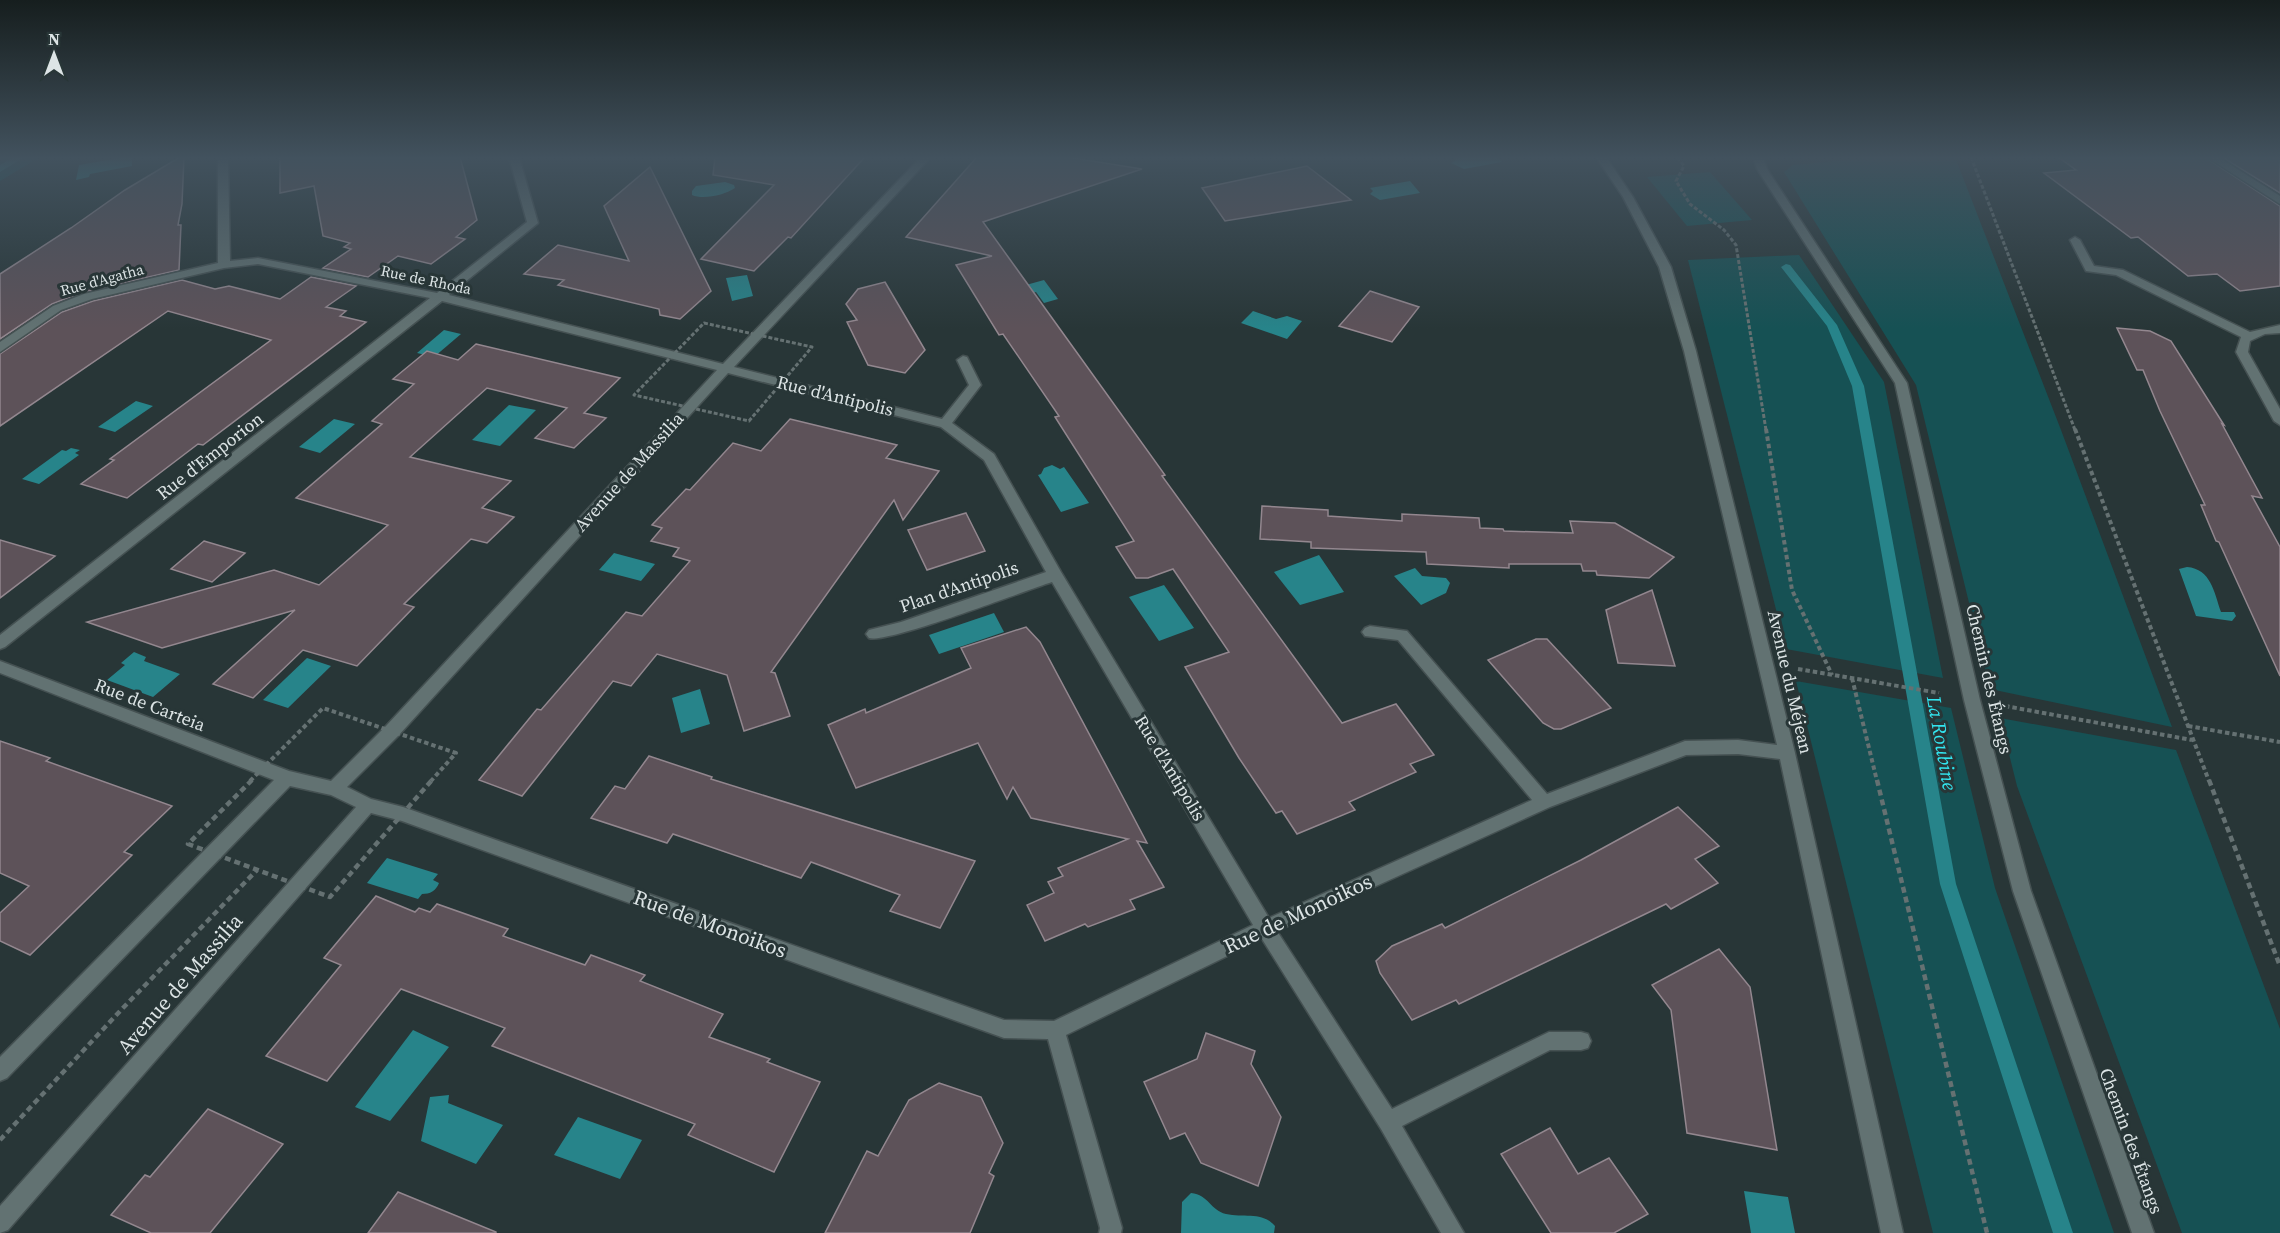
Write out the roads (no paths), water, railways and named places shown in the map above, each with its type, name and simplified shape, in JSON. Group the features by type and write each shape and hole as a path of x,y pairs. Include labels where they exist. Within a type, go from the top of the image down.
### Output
{"street":[{"path":"224,215 224,265"},
{"name":"Rue d'Emporion","path":"0,643 442,297 533,223 531,215"},
{"name":"Avenue de Massilia","path":"334,789 392,732 726,369 872,215"},
{"name":"Avenue du Méjean","path":"1637,215 1665,267 1692,362 1787,753 1892,1233"},
{"name":"Chemin des Étangs","path":"1792,215 1901,383 1972,700 2022,891 2144,1233"},
{"path":"2075,240 2090,269 2119,272 2249,336"},
{"name":"Rue de Rhoda","path":"224,265 258,261 442,297 726,369"},
{"name":"Rue d'Agatha","path":"0,348 57,308 78,300 224,265"},
{"path":"2280,329 2249,336 2244,340 2242,352 2280,421"},
{"path":"945,424 975,385 963,360"},
{"name":"Rue d'Antipolis","path":"726,369 945,424 989,457 1055,575 1265,928 1388,1122 1453,1233"},
{"name":"Plan d'Antipolis","path":"874,634 903,627 1055,575"},
{"path":"1370,632 1402,635 1544,802"},
{"name":"Rue de Carteia","path":"0,667 287,778"},
{"name":"Rue de Monoikos","path":"368,804 414,818 1004,1029 1055,1030 1265,928 1544,802 1685,748 1738,747 1787,753"},
{"path":"0,1071 287,778 334,789 368,804"},
{"name":"Avenue de Massilia","path":"0,1222 368,804"},
{"path":"1055,1030 1111,1228 1110,1233"},
{"path":"1388,1122 1548,1041 1581,1041"}],"waterway":[{"name":"La Roubine","path":"1786,267 1832,325 1858,386 1948,884 2063,1233"}]}
